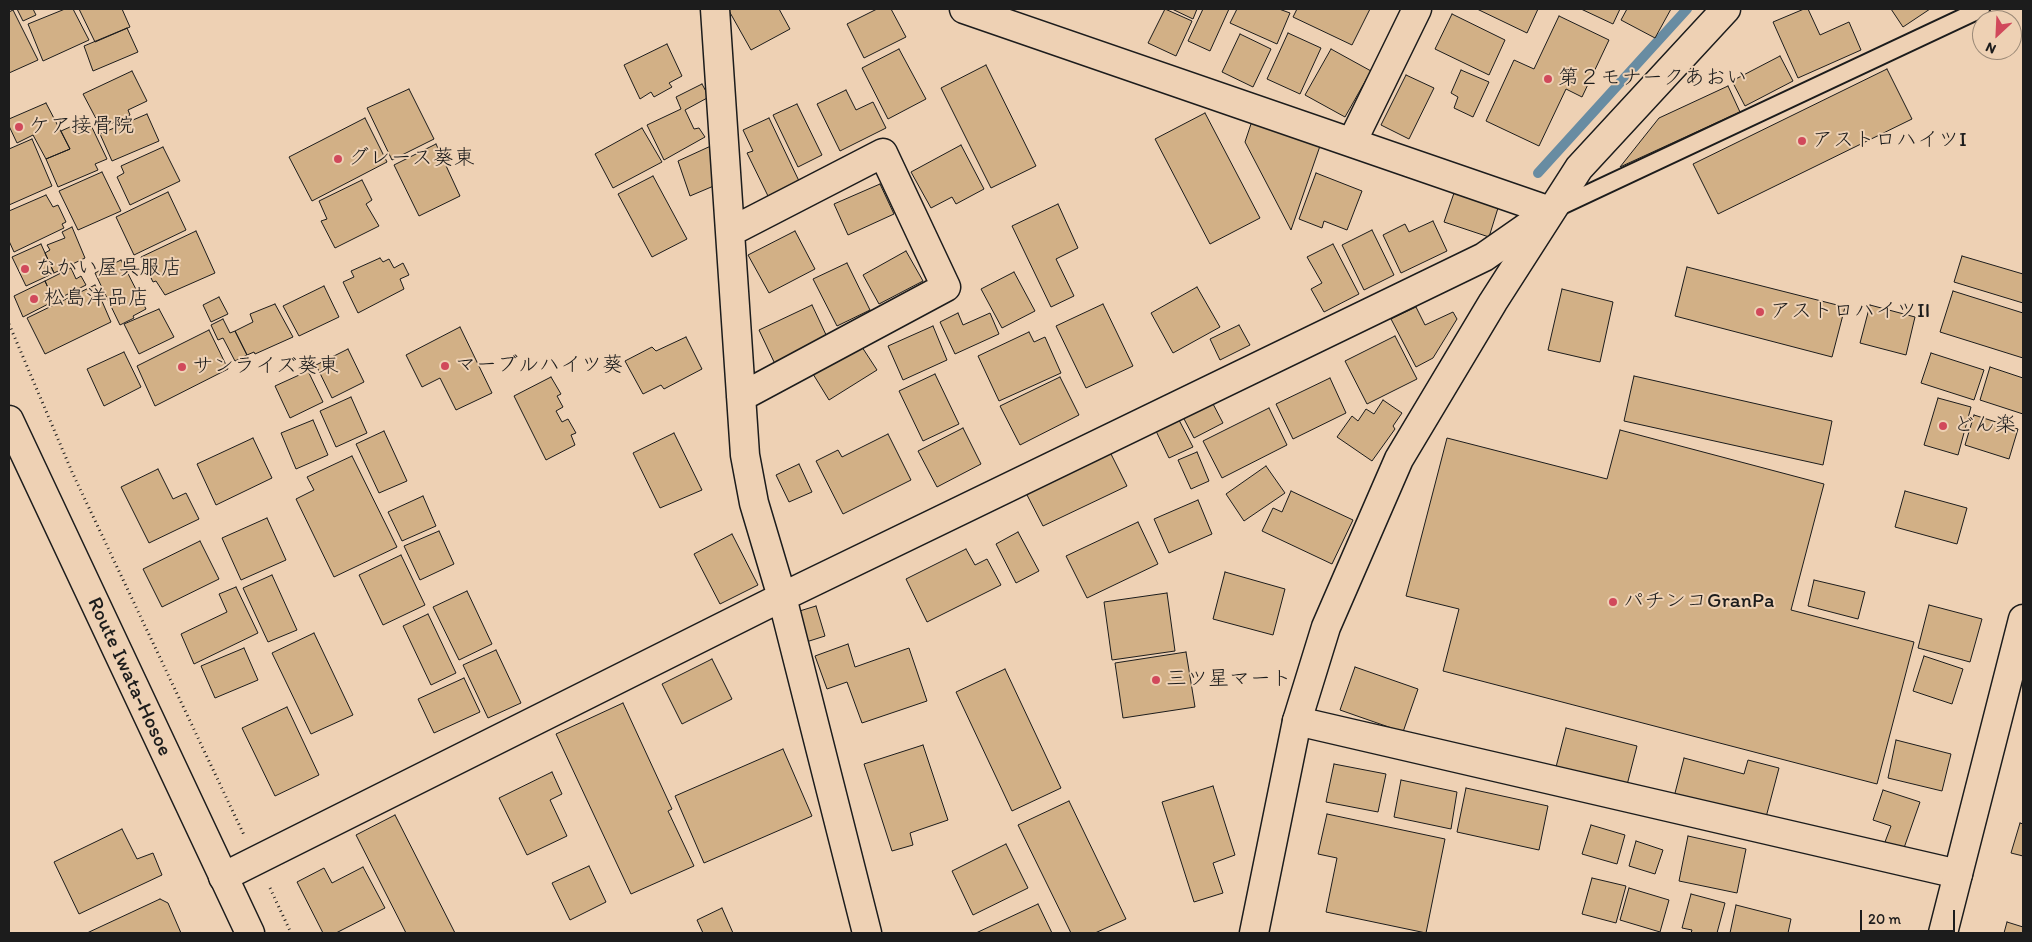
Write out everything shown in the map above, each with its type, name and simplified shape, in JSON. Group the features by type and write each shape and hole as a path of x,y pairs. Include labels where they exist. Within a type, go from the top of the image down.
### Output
{"main road":[{"path":"715,9 746,455 754,504 782,597 867,933"},
{"path":"965,9 1550,211"},
{"path":"1352,142 1416,9"},
{"path":"1254,933 1297,721 1326,627 1398,459 1493,302 1579,168 1726,9"},
{"path":"730,232 883,153 946,287 742,397"},
{"path":"223,877 782,597 1484,257 1550,211"},
{"name":"Route Iwata-Hosoe","path":"9,420 250,933"},
{"path":"1943,933 2023,619"},
{"path":"1297,721 1958,874"}],"lane":[{"path":"1550,211 1981,9"}],"path":[{"path":"9,324 72,472 291,933"}],"building":[{"path":"17,9 33,9 36,15 23,21"},
{"path":"65,9 73,9 89,40 43,61 28,24"},
{"path":"79,9 122,9 130,27 95,42"},
{"path":"728,9 779,9 790,29 751,50"},
{"path":"877,9 891,9 906,37 864,58 847,24"},
{"path":"1165,9 1192,21 1176,56 1148,43"},
{"path":"1172,9 1197,9 1193,19"},
{"path":"1203,9 1229,9 1210,51 1188,41"},
{"path":"1237,9 1279,9 1290,13 1277,44 1230,23"},
{"path":"1297,9 1370,9 1352,45 1293,17"},
{"path":"1477,9 1538,9 1527,33"},
{"path":"1581,9 1620,9 1613,24"},
{"path":"1627,9 1671,9 1655,38 1621,20"},
{"path":"1808,9 1820,35 1849,22 1861,50 1798,78 1773,22"},
{"path":"1891,9 1930,9 1903,27"},
{"path":"13,10 38,60 9,73 9,12"},
{"path":"1452,14 1505,40 1489,75 1435,49"},
{"name":"第２モナークあおい","path":"1559,16 1609,40 1582,97 1566,89 1539,146 1486,121 1514,60 1534,69"},
{"path":"127,28 138,52 93,71 84,46"},
{"path":"1288,33 1321,48 1300,94 1267,79"},
{"path":"1240,34 1271,49 1253,87 1222,72"},
{"path":"667,44 682,76 669,83 672,87 654,97 651,92 640,99 624,65"},
{"path":"899,49 926,99 888,119 862,68"},
{"path":"1331,49 1371,71 1345,117 1305,95"},
{"path":"1780,56 1793,81 1745,106 1732,81"},
{"path":"986,65 1036,166 991,188 941,88"},
{"name":"アストロハイツI","path":"1887,69 1912,119 1718,214 1693,164"},
{"path":"1461,70 1489,82 1473,117 1454,108 1458,97 1451,93"},
{"path":"132,71 147,101 128,110 130,115 101,128 83,94"},
{"path":"1406,75 1434,88 1409,139 1381,125"},
{"path":"702,84 709,97 685,110 694,129 699,128 705,137 664,160 647,125 681,109 676,97"},
{"path":"1728,86 1740,112 1620,167 1659,118"},
{"path":"409,89 434,139 392,160 367,108"},
{"path":"846,90 856,110 873,102 886,128 840,151 817,104"},
{"path":"46,103 70,149 46,159 33,135 17,143 9,126 9,119"},
{"path":"797,104 822,155 798,167 773,115"},
{"path":"1205,113 1260,218 1210,244 1155,139"},
{"path":"147,114 159,141 112,161 100,134"},
{"name":"グレース葵東","path":"365,118 387,162 312,201 289,157"},
{"path":"769,118 799,181 768,196 747,153 753,151 743,130"},
{"path":"88,119 107,159 95,164 98,170 58,187 46,159 70,149 61,131"},
{"path":"1252,121 1320,146 1291,230 1245,142"},
{"path":"642,128 662,162 613,188 595,154"},
{"path":"32,139 52,186 9,205 9,149"},
{"path":"436,144 460,196 419,216 394,165"},
{"path":"713,145 716,157 711,160 716,185 690,196 678,161"},
{"path":"961,145 984,189 956,204 952,197 931,208 911,172"},
{"path":"163,147 180,181 130,205 117,177 124,173 121,166"},
{"path":"102,172 121,211 78,230 59,191"},
{"path":"1316,173 1362,191 1347,230 1324,221 1322,228 1299,219"},
{"path":"653,176 687,239 652,257 618,194"},
{"path":"362,180 372,200 366,204 379,226 335,248 321,221 327,219 319,201"},
{"path":"880,184 894,214 848,235 834,204"},
{"path":"168,192 186,230 134,255 116,217"},
{"path":"1454,193 1498,208 1489,237 1444,222"},
{"path":"46,195 53,207 58,205 66,222 62,224 64,228 14,252 9,241 9,211"},
{"path":"1058,204 1078,248 1056,259 1074,296 1051,307 1012,226"},
{"path":"1433,221 1447,251 1401,273 1383,235 1405,224 1409,232"},
{"path":"72,227 85,258 54,273 45,253 50,250 47,245 65,238 62,232"},
{"path":"1372,230 1394,275 1364,290 1342,245"},
{"path":"196,231 215,273 165,295 156,281 153,282 141,257"},
{"path":"795,231 815,269 769,293 748,255"},
{"path":"41,244 54,273 26,286 12,257"},
{"path":"1333,244 1359,294 1324,312 1311,289 1322,283 1307,257"},
{"path":"906,251 923,281 879,304 863,275"},
{"path":"1962,256 2023,274 2023,303 1954,282"},
{"path":"380,258 383,262 389,259 394,268 403,263 409,275 400,279 404,289 358,313 343,282 354,277 351,271"},
{"path":"121,260 146,309 120,325 95,273"},
{"path":"847,263 870,310 837,326 813,279"},
{"name":"アストロハイツII","path":"1687,267 1845,307 1832,357 1675,316"},
{"path":"71,268 76,279 81,276 86,285 54,301 45,281"},
{"path":"1014,272 1035,311 1002,328 981,289"},
{"name":"松島洋品店","path":"45,281 54,301 23,317 14,296"},
{"path":"95,285 111,322 45,354 27,318"},
{"path":"324,286 339,317 299,336 283,306"},
{"path":"1197,287 1220,327 1173,353 1151,313"},
{"path":"1562,289 1613,302 1600,362 1548,350"},
{"path":"1953,291 2023,313 2023,358 1940,332"},
{"path":"219,297 228,314 211,322 203,305"},
{"path":"275,304 293,337 255,354 254,352 247,355 235,331 253,322 250,314"},
{"path":"1103,304 1133,366 1086,388 1056,326"},
{"path":"812,305 828,339 775,364 759,330"},
{"path":"1870,305 1915,317 1906,355 1860,343"},
{"path":"1416,307 1425,325 1453,312 1457,319 1433,358 1416,367 1391,319"},
{"path":"159,309 174,337 139,354 124,324"},
{"path":"958,313 963,325 990,313 999,334 955,354 940,322"},
{"path":"223,319 230,333 235,331 247,355 235,361 223,338 218,340 211,325"},
{"path":"1239,325 1250,345 1220,360 1210,339"},
{"path":"933,326 947,360 903,380 888,346"},
{"name":"マーブルハイツ葵","path":"460,327 492,393 456,410 440,378 422,387 406,355"},
{"name":"サンライズ葵東","path":"209,330 228,369 155,406 137,366"},
{"path":"1029,332 1034,342 1045,337 1061,373 999,401 978,356"},
{"path":"1395,336 1417,379 1367,404 1345,361"},
{"path":"686,337 702,369 664,389 661,385 643,394 625,361 652,347 656,351"},
{"path":"860,344 877,370 829,400 813,374"},
{"path":"348,349 364,382 332,398 316,365"},
{"path":"124,352 141,387 104,406 87,369"},
{"path":"1931,353 1984,370 1974,400 1921,383"},
{"path":"1990,367 2023,378 2023,414 1980,400"},
{"path":"308,371 323,402 290,418 275,386"},
{"path":"935,374 959,424 923,441 899,391"},
{"path":"1634,376 1832,421 1823,465 1624,421"},
{"path":"551,377 561,394 557,396 563,407 556,411 562,422 568,419 576,433 571,435 575,445 546,460 514,396"},
{"path":"1060,377 1079,415 1020,445 1000,406"},
{"path":"1330,378 1346,413 1293,439 1276,404"},
{"path":"351,397 367,433 336,447 320,411"},
{"path":"1938,398 1971,407 1958,455 1924,445"},
{"path":"1383,400 1402,413 1393,426 1395,429 1372,461 1337,437 1352,416 1358,421 1366,409 1374,414"},
{"path":"1212,402 1223,423 1194,438 1183,417"},
{"path":"1269,408 1287,445 1222,478 1203,441"},
{"path":"1974,415 2018,429 2009,459 1965,445"},
{"path":"313,420 328,455 296,469 281,433"},
{"path":"1179,420 1193,447 1169,458 1156,431"},
{"path":"963,428 981,464 937,487 918,451"},
{"name":"パチンコGranPa","path":"1620,430 1824,484 1791,610 1914,642 1877,784 1443,671 1459,609 1406,596 1447,438 1607,479"},
{"path":"384,431 407,481 379,493 356,444"},
{"path":"674,433 702,490 660,508 633,453"},
{"path":"888,434 911,480 843,514 816,461 838,450 842,457"},
{"path":"253,438 272,478 216,505 197,464"},
{"path":"1110,452 1127,486 1043,526 1026,493"},
{"path":"1197,452 1209,481 1191,489 1178,460"},
{"path":"352,456 397,547 334,577 296,499 314,490 307,477"},
{"path":"799,464 812,492 789,502 776,475"},
{"path":"1266,466 1285,493 1244,521 1226,494"},
{"path":"158,469 173,499 186,493 199,519 149,543 121,487"},
{"path":"1291,491 1353,520 1332,564 1262,531 1273,508 1282,512"},
{"path":"1905,491 1967,508 1957,544 1895,527"},
{"path":"423,496 436,526 402,541 388,512"},
{"path":"1198,500 1212,534 1169,553 1154,519"},
{"path":"267,518 286,560 241,580 222,538"},
{"path":"1138,522 1158,564 1087,598 1066,556"},
{"path":"439,531 454,564 420,580 404,546"},
{"path":"1018,532 1039,571 1016,583 996,544"},
{"path":"732,534 758,585 720,604 694,554"},
{"path":"200,541 219,579 162,607 143,569"},
{"path":"966,549 975,565 987,559 1001,585 927,622 906,579"},
{"path":"401,555 425,605 383,625 359,575"},
{"path":"1225,572 1285,589 1273,635 1213,619"},
{"path":"272,575 297,630 268,642 243,588"},
{"path":"1814,580 1865,592 1858,619 1808,606"},
{"path":"236,587 258,633 194,664 181,634 227,612 219,594"},
{"path":"467,591 492,644 459,660 433,607"},
{"path":"1167,593 1175,651 1112,660 1104,602"},
{"path":"1929,605 1982,619 1970,662 1918,648"},
{"path":"816,606 825,636 803,643 793,613"},
{"path":"428,614 456,673 431,685 403,626"},
{"path":"314,633 353,715 311,734 272,653"},
{"path":"848,644 855,667 909,648 927,701 862,723 847,682 827,689 815,656"},
{"path":"244,648 258,680 215,698 201,666"},
{"path":"496,650 521,703 488,718 463,665"},
{"path":"1186,652 1195,707 1123,718 1115,663"},
{"path":"1924,656 1963,669 1952,704 1913,691"},
{"path":"712,659 732,699 682,724 662,684"},
{"path":"1355,667 1418,689 1403,732 1340,710"},
{"path":"1005,669 1061,788 1012,811 956,692"},
{"path":"464,678 480,712 434,733 418,699"},
{"path":"623,703 672,809 668,811 694,866 631,894 556,734"},
{"path":"287,707 319,775 275,796 242,728"},
{"path":"1566,728 1637,746 1627,785 1556,767"},
{"path":"1896,740 1951,754 1942,791 1888,778"},
{"path":"923,745 948,820 910,833 913,845 892,851 864,764"},
{"path":"783,749 812,816 704,863 675,796"},
{"path":"1684,758 1744,774 1748,760 1779,768 1765,821 1674,797"},
{"path":"1334,764 1386,774 1378,812 1326,802"},
{"path":"552,772 562,794 550,800 567,836 527,855 499,798"},
{"path":"1401,780 1457,792 1451,829 1394,817"},
{"path":"1213,786 1235,855 1213,863 1223,893 1194,902 1162,802"},
{"path":"1466,788 1548,806 1539,850 1457,832"},
{"path":"1883,790 1920,802 1904,848 1885,842 1891,826 1873,820"},
{"path":"1069,801 1126,919 1095,933 1071,933 1018,825"},
{"path":"1327,814 1445,839 1426,933 1326,912 1337,858 1318,854"},
{"path":"395,815 455,933 406,933 356,835"},
{"path":"2020,823 2023,824 2023,856 2011,853"},
{"path":"1591,825 1625,835 1617,864 1582,854"},
{"path":"122,829 137,859 153,853 162,875 79,914 54,862"},
{"path":"1688,836 1746,849 1737,893 1679,881"},
{"path":"1636,841 1663,850 1655,874 1629,866"},
{"path":"1006,844 1028,888 973,915 952,871"},
{"path":"589,866 606,902 570,920 552,883"},
{"path":"363,867 385,908 336,933 323,933 297,882 324,868 332,883"},
{"path":"1592,878 1626,886 1616,923 1582,914"},
{"path":"1629,888 1669,900 1660,932 1620,920"},
{"path":"1691,894 1725,903 1717,933 1691,933 1692,930 1682,928"},
{"path":"160,899 168,903 181,933 87,933"},
{"path":"1038,904 1052,933 976,933"},
{"path":"1736,905 1791,919 1788,933 1730,933"},
{"path":"722,908 733,933 703,933 697,920"},
{"path":"2007,922 2023,927 2023,933 2004,933"}],"waterway":[{"path":"1538,173 1687,9"}],"place":[{"name":"第２モナークあおい","path":"1548,79"},
{"name":"ケア接骨院","path":"19,127"},
{"name":"アストロハイツI","path":"1802,141"},
{"name":"グレース葵東","path":"338,159"},
{"name":"なかい屋呉服店","path":"25,269"},
{"name":"松島洋品店","path":"34,299"},
{"name":"アストロハイツII","path":"1760,312"},
{"name":"マーブルハイツ葵","path":"445,366"},
{"name":"サンライズ葵東","path":"182,367"},
{"name":"どん楽","path":"1943,426"},
{"name":"パチンコGranPa","path":"1613,602"},
{"name":"三ツ星マート","path":"1156,680"}]}
